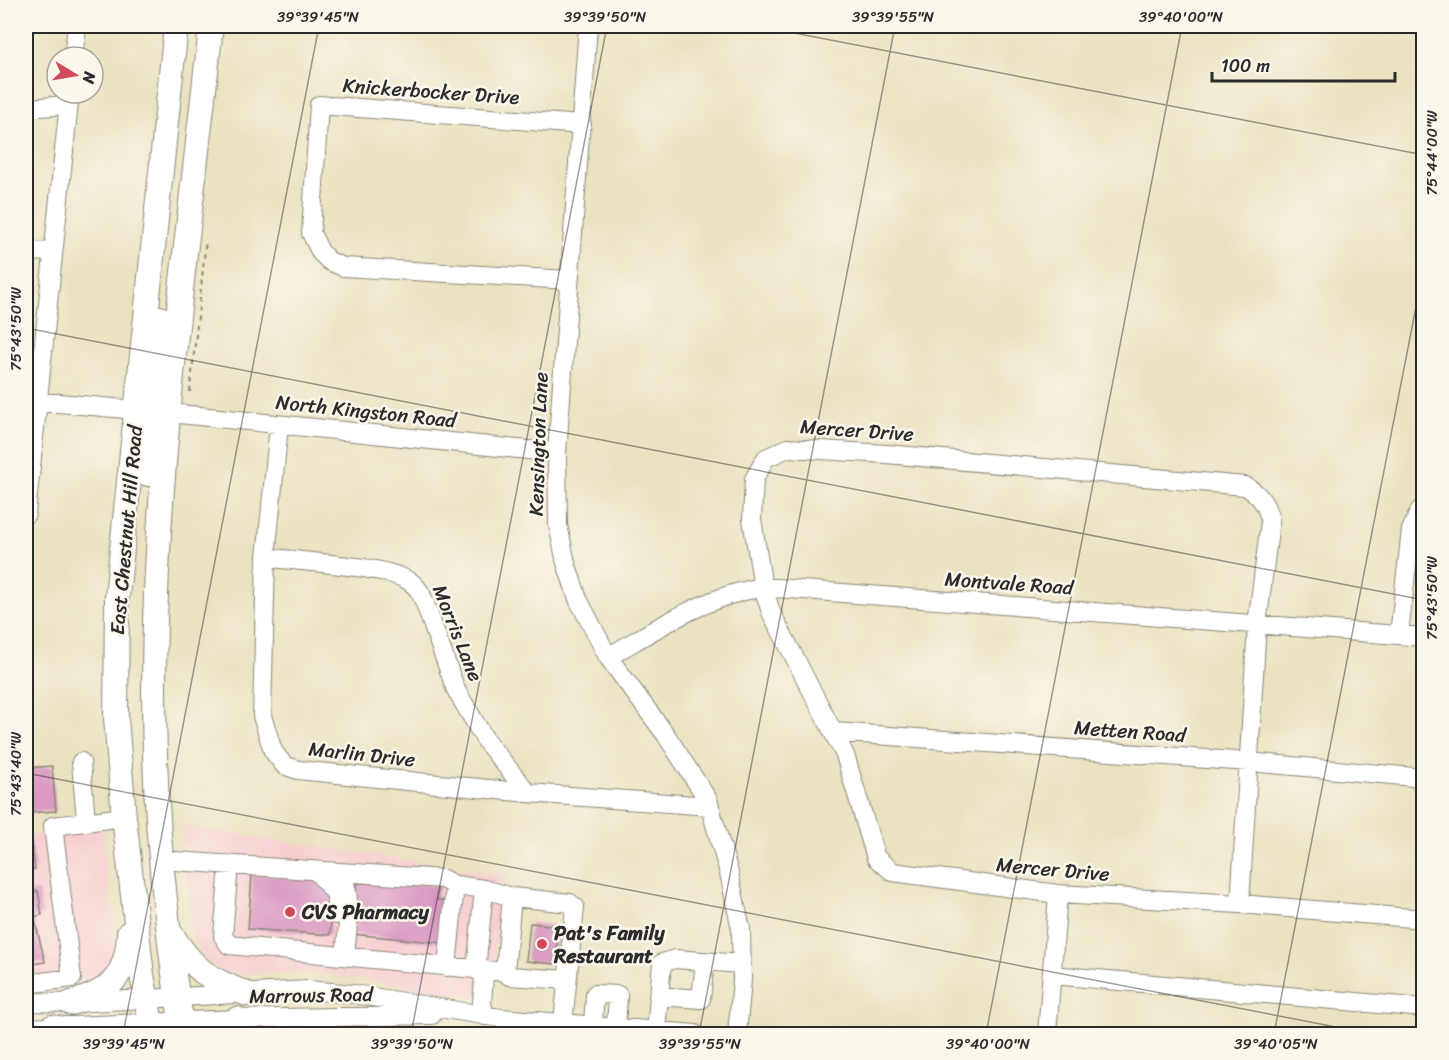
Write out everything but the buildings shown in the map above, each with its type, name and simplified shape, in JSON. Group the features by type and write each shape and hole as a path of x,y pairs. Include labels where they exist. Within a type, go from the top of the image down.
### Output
{"main road":[{"name":"East Chestnut Hill Road","path":"151,1029 124,817 116,718 117,597 176,26"},
{"name":"East Chestnut Hill Road","path":"183,1028 160,860 153,739 156,566 211,26"},
{"path":"157,211 162,270 155,394 162,407 170,414"},
{"path":"136,410 145,414 151,426 148,530 156,566"},
{"path":"71,1003 95,996 109,986 123,967 128,945 132,886"},
{"path":"169,931 198,971 214,981 247,994"},
{"path":"218,1035 237,1019"},
{"path":"36,1029 95,1035"}],"street":[{"path":"75,45 77,26"},
{"name":"Kensington Lane","path":"588,26 557,453 558,525 566,563 578,599 608,657 666,735 710,806 729,873 741,929 742,964 737,1035"},
{"path":"26,108 45,104"},
{"path":"26,514 31,403 53,250 68,105"},
{"name":"Knickerbocker Drive","path":"569,280 344,267 329,261 321,253 311,233 320,105 582,125"},
{"path":"26,252 53,250"},
{"path":"31,403 136,410"},
{"name":"North Kingston Road","path":"170,414 557,453"},
{"name":"Marlin Drive","path":"279,425 266,557 262,716 273,751 284,765 298,770 528,793 710,806"},
{"name":"Mercer Drive","path":"1240,904 1257,625 1269,522 1269,513 1261,499 1245,486 887,454 788,448 766,458 754,479 752,519 763,587 783,641 845,755 876,858 893,872 1058,894 1240,904 1424,919"},
{"path":"1399,635 1411,530 1420,510 1424,508"},
{"name":"Morris Lane","path":"266,557 388,573 409,580 420,591 456,690 486,741 528,793"},
{"name":"Montvale Road","path":"608,657 698,606 734,592 763,587 1424,637"},
{"name":"Metten Road","path":"834,732 1249,762 1424,778"},
{"path":"81,762 86,822"},
{"path":"26,984 72,978 53,826 124,817"},
{"path":"160,860 443,879 455,885 484,889 512,897 570,903 575,908 563,1023"},
{"path":"229,865 223,936 229,945 490,971 509,976 567,980"},
{"path":"316,871 336,894 339,956"},
{"path":"339,956 348,898 346,882 340,872"},
{"path":"447,967 455,885"},
{"path":"484,889 490,971"},
{"path":"1047,1035 1058,894"},
{"path":"512,897 490,971 484,975 482,1003 486,1014 512,1035"},
{"path":"656,1031 662,963 675,958 742,964"},
{"path":"658,996 701,999 705,961"},
{"path":"1052,975 1424,1008"},
{"name":"Marrows Road","path":"26,1002 71,1003 308,990 354,994 563,1023 695,1035"},
{"path":"593,1025 595,994 618,995 616,1027"},
{"name":"Marrows Road","path":"36,1029 183,1028 237,1019 390,1025 486,1014"}],"shaded area":[{"path":"182,826 503,875 490,995 465,995 316,973 235,974 218,970 203,958 192,937"},
{"path":"102,828 115,944 111,964 87,981 26,989 26,835"},
{"path":"423,1027 516,1034 236,1034"}],"place":[{"name":"CVS Pharmacy","path":"290,912"},
{"name":"Pat's Family Restaurant","path":"542,944"}]}
